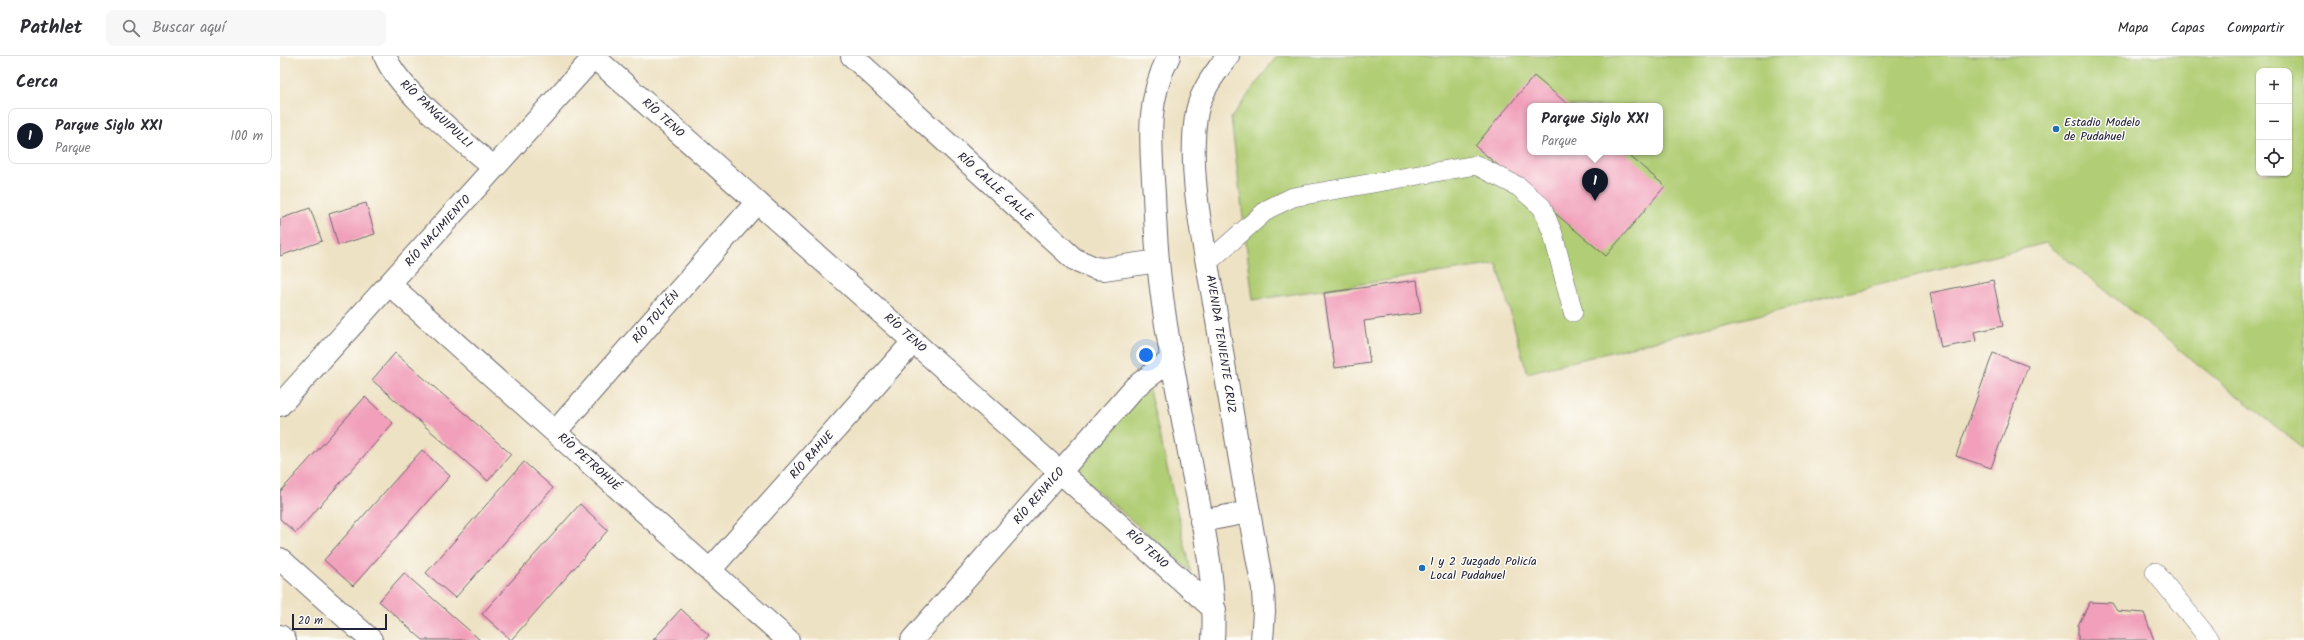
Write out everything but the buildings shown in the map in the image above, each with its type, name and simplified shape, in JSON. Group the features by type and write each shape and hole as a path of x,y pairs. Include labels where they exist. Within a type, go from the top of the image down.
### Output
{"street":[{"name":"RÍO PANGUIPULLI","path":"385,56 392,70 407,89 494,168"},
{"name":"RÍO NACIMIENTO","path":"280,405 594,56"},
{"name":"RÍO TENO","path":"594,56 1215,610"},
{"name":"RÍO CALLE CALLE","path":"852,56 1074,259 1095,268 1104,269 1158,261"},
{"path":"1169,56 1154,91 1150,133 1158,261 1172,359 1214,591 1214,640"},
{"name":"AVENIDA TENIENTE CRUZ","path":"1228,56 1209,81 1201,98 1196,123 1196,183 1207,263 1263,588 1264,612 1262,640"},
{"name":"RÍO TOLTÉN","path":"555,432 757,202"},
{"name":"RÍO PETROHUÉ","path":"390,284 788,640"},
{"name":"RÍO RAHUE","path":"710,570 914,341"},
{"name":"RÍO RENAICO","path":"912,640 1135,387 1172,359"},
{"path":"1202,521 1249,512"},
{"path":"280,558 371,640"},
{"path":"280,636 284,640"}],"lane":[{"path":"1207,263 1268,209 1293,198 1476,165 1519,187 1542,207 1553,234 1573,312"},
{"path":"2154,572 2210,640"}],"green space":[{"path":"1277,56 2304,56 2304,449 2046,243 1527,373 1497,264 1253,300 1231,118"},
{"path":"1148,385 1191,571 1073,470"}],"place":[{"name":"Estadio Modelo de Pudahuel","path":"2056,129"},
{"name":"Parque Siglo XXI","path":"1595,201"},
{"name":"1 y 2 Juzgado Policía Local Pudahuel","path":"1422,568"}]}
